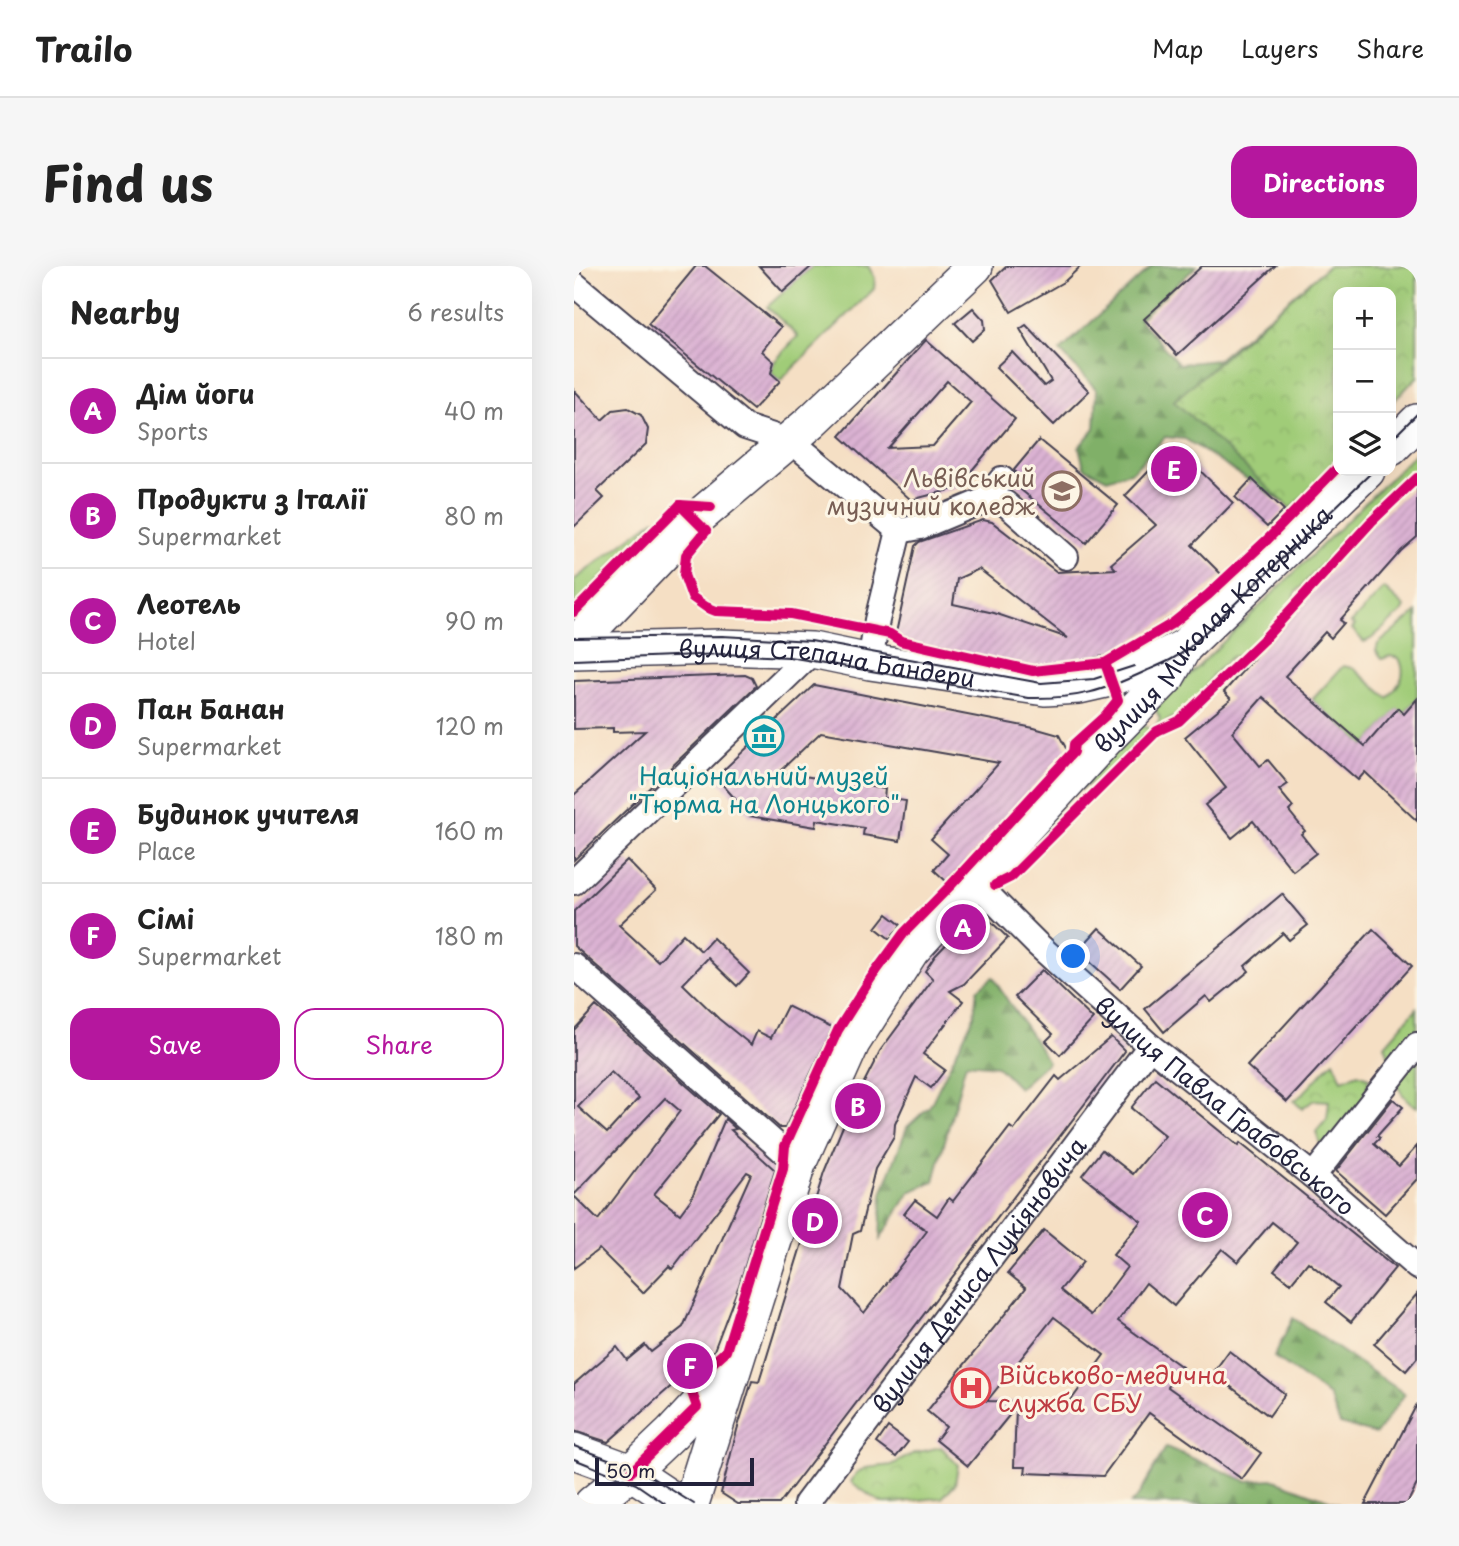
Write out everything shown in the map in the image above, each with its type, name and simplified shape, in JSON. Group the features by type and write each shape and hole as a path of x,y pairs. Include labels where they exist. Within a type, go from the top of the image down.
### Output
{"main road":[{"path":"574,648 695,520 811,422 975,266"},
{"path":"1396,443 1417,422"},
{"name":"вулиця Миколая Коперника","path":"691,1504 798,1164 852,1044 911,951 1106,739 1167,677 1184,648 1362,476"},
{"name":"вулиця Степана Бандери","path":"574,648 812,650 870,662 1045,688 1079,686 1122,675 1184,648"},
{"path":"1079,686 1105,716 1106,739"},
{"name":"вулиця Миколая Коперника","path":"592,1504 672,1433 735,1365"},
{"path":"574,1451 631,1472 678,1504"}],"street":[{"path":"576,287 745,427 788,441 899,531 920,527 985,500 1002,479"},
{"path":"985,500 1005,503 1066,557"},
{"path":"870,662 877,620 899,531"},
{"path":"574,882 812,650"},
{"name":"вулиця Павла Грабовського","path":"975,882 1037,944 1150,1046 1313,1176 1417,1267"},
{"path":"574,966 798,1164"},
{"path":"1313,1176 1417,1045"},
{"name":"вулиця Дениса Лукіяновича","path":"806,1504 1150,1046"}],"green space":[{"path":"812,266 868,266 875,278 874,289 780,381 771,373 774,362 798,336 767,307"},
{"path":"1152,266 1197,266 1139,319 1179,364 1217,360 1329,266 1417,266 1396,287 1333,287 1333,314 1290,507 1185,439 1165,437 1133,471 1107,479 1084,467 1079,447 1095,428 1097,390 1060,351"},
{"path":"1328,266 1417,266 1417,377 1396,399 1396,287 1333,287 1333,464 1291,509 1174,401"},
{"path":"1417,452 1417,469 1369,514 1298,590 1285,612 1244,655 1231,657 1212,676 1198,700 1185,713 1168,720 1146,736 1113,770 1080,790 1140,725 1151,729 1156,726 1160,718 1155,709 1393,476 1396,476 1396,473"},
{"path":"655,519 634,545 574,607 574,580"},
{"path":"1384,588 1405,607 1371,639 1364,642 1352,629 1355,625 1351,623"},
{"path":"1417,612 1417,699 1404,714 1398,709 1365,746 1312,700 1343,666 1353,668 1388,698 1401,680 1402,664 1399,658 1390,656 1382,659 1376,651 1378,644"},
{"path":"1098,785 1010,874 1025,849 1052,819"},
{"path":"993,977 1048,1062 1019,1088 997,1066 966,1063 934,1181 910,1192 880,1239 882,1194 907,1127 930,1106 974,1016 977,990"},
{"path":"1417,1008 1417,1107 1409,1102 1399,1088 1385,1045"},
{"path":"1334,1061 1342,1080 1358,1074 1369,1078 1365,1099 1322,1149 1316,1132 1327,1119 1329,1101 1314,1100 1302,1109 1294,1101"},
{"path":"1293,1318 1405,1394 1376,1434 1340,1424 1329,1396 1274,1357"},
{"path":"941,1447 958,1465 955,1484 942,1498 883,1503 851,1482 856,1473 866,1468 892,1465 914,1453"},
{"path":"1166,1447 1246,1481 1272,1479 1339,1504 1130,1504 1137,1498"}],"building":[{"path":"696,266 705,266 781,327 762,351 774,362 771,373 780,381 753,410 648,324"},
{"path":"759,266 812,266 783,292"},
{"path":"1007,266 1081,266 1065,281 1011,312 992,280"},
{"path":"1202,266 1275,266 1177,355 1144,319"},
{"path":"973,308 984,320 985,329 972,341 955,323"},
{"path":"1026,325 1089,391 1054,425 996,367 1012,352 1044,386 1051,381 1020,329"},
{"path":"926,340 1015,419 957,488 911,500 840,436","holes":["947,381 971,402 933,446 888,448"]},
{"path":"574,390 602,420 613,410 628,408 641,415 648,429 646,444 597,491 604,498 574,527"},
{"name":"Львівський музичний коледж","path":"1039,440 1118,505 1086,543 1015,485 1014,470"},
{"path":"1174,445 1233,503 1192,545 1222,575 1177,613 1111,653 1113,654 1045,668 911,643 902,640 896,633 915,546 919,542 983,520 992,522 1057,572 1116,569 1111,564 1156,525 1125,496","holes":["979,569 1068,638 994,613 953,604 957,579"]},
{"path":"1252,479 1284,510 1267,527 1235,497"},
{"path":"1417,484 1417,537 1401,551 1340,620 1344,623 1331,638 1325,632 1285,676 1365,746 1398,708 1404,714 1417,699 1417,821 1365,772 1358,780 1263,697 1232,732 1260,766 1268,760 1288,784 1279,790 1293,807 1289,811 1305,831 1301,834 1316,853 1293,871 1253,821 1232,838 1205,805 1226,788 1185,737 1231,699 1224,692 1372,525"},
{"path":"745,675 752,678 756,686 574,860 574,795 645,731 574,729 574,681"},
{"path":"814,685 1034,728 1059,735 1067,750 947,882 934,870 948,854 931,839 999,763 821,732 779,772 885,789 884,798 906,801 900,841 863,835 864,828 817,820 816,827 750,816 716,777"},
{"path":"627,860 656,890 619,925 658,961 683,934 701,951 713,938 749,973 737,986 708,958 683,984 719,1019 751,1045 757,1031 771,1038 787,1006 832,1028 785,1128 780,1128 574,946 574,911"},
{"path":"1282,894 1308,925 1289,940 1283,933 1245,966 1249,971 1211,1002 1206,996 1164,1032 1145,1009"},
{"path":"979,910 1008,938 964,984 950,991 963,1001 923,1054 945,1070 931,1088 916,1077 895,1124 894,1137 875,1169 860,1231 853,1234 842,1289 864,1313 927,1231 904,1214 915,1200 937,1216 949,1198 953,1201 1010,1127 1014,1130 1056,1076 1060,1080 1111,1037 1125,1051 779,1504 738,1504 721,1493 737,1430 752,1381 759,1382 824,1172 848,1114 880,1051 933,979 925,971 935,956"},
{"path":"887,914 901,925 890,939 876,928"},
{"path":"1099,928 1141,966 1120,989 1078,951"},
{"path":"1373,929 1412,966 1287,1102 1247,1066"},
{"path":"1042,970 1093,1019 1060,1055 1046,1041 1053,1034 1015,997"},
{"path":"596,1006 719,1114 654,1194 680,1214 691,1199 725,1119 736,1129 731,1130 775,1170 739,1285 713,1353 608,1442 574,1431 574,1384 617,1347 627,1360 645,1345 651,1352 683,1327 751,1174 747,1172 672,1269 669,1266 643,1293 599,1249 574,1268 574,1196 598,1220 680,1111 665,1098 574,1195 574,1030","holes":["611,1072 639,1098 607,1133 578,1107"]},
{"path":"1155,1078 1395,1268 1351,1322 1326,1302 1339,1287 1308,1262 1291,1283 1274,1270 1297,1242 1272,1222 1238,1262 1222,1249 1174,1306 1146,1283 1118,1321 1182,1367 1168,1387 1261,1453 1242,1479 1149,1413 1103,1476 1025,1473 1026,1467 1014,1467 1016,1407 968,1466 936,1440 946,1427 927,1411 1026,1288 1008,1273 1044,1230 1083,1262 1060,1290 1091,1315 1127,1267 1113,1255 1141,1221 1082,1175 1102,1150 1133,1174 1165,1136 1131,1108","holes":["1054,1317 1104,1355 1069,1403 987,1401"]},
{"path":"1393,1099 1403,1107 1377,1136 1380,1138 1374,1144 1399,1166 1417,1146 1417,1179 1385,1214 1336,1171"},
{"path":"1417,1294 1417,1358 1406,1371 1374,1344"},
{"path":"1229,1351 1285,1394 1269,1416 1213,1373"},
{"path":"1417,1404 1417,1484 1407,1504 1365,1504"},
{"path":"888,1427 908,1442 896,1457 877,1443"}],"tram line":[{"path":"1396,435 1417,414"},
{"path":"574,660 723,654 789,657 1029,698 1062,697 1103,689 1169,660 1190,647 1368,476"},
{"path":"574,638 722,636 811,641 1041,683 1094,679 1134,666"},
{"path":"574,1446 643,1472 694,1504"},
{"path":"574,1459 636,1484 665,1504"}],"cycle path":[{"path":"680,505 706,531 686,555 684,575 692,597 706,607 716,611 791,614 890,634 901,641 1033,671 1105,663 1173,623 1208,595 1268,539 1333,472"},
{"path":"995,885 1011,877 1157,731 1179,721 1263,640 1371,522 1417,478"},
{"path":"574,612 680,505 711,507"},
{"path":"631,1472 697,1407 689,1384 726,1351 783,1169 785,1146 838,1030 904,933 1073,752 1074,744 1105,716 1118,700 1105,663"}],"place":[{"name":"Будинок учителя","path":"1174,469"},
{"name":"Львівський музичний коледж","path":"1062,491"},
{"name":"Національний музей \"Тюрма на Лонцького\"","path":"764,736"},
{"name":"Дім йоги","path":"963,927"},
{"name":"Продукти з Італії","path":"858,1106"},
{"name":"Леотель","path":"1205,1215"},
{"name":"Пан Банан","path":"815,1221"},
{"name":"Сімі","path":"690,1366"},
{"name":"Військово-медична служба СБУ","path":"971,1388"}]}
